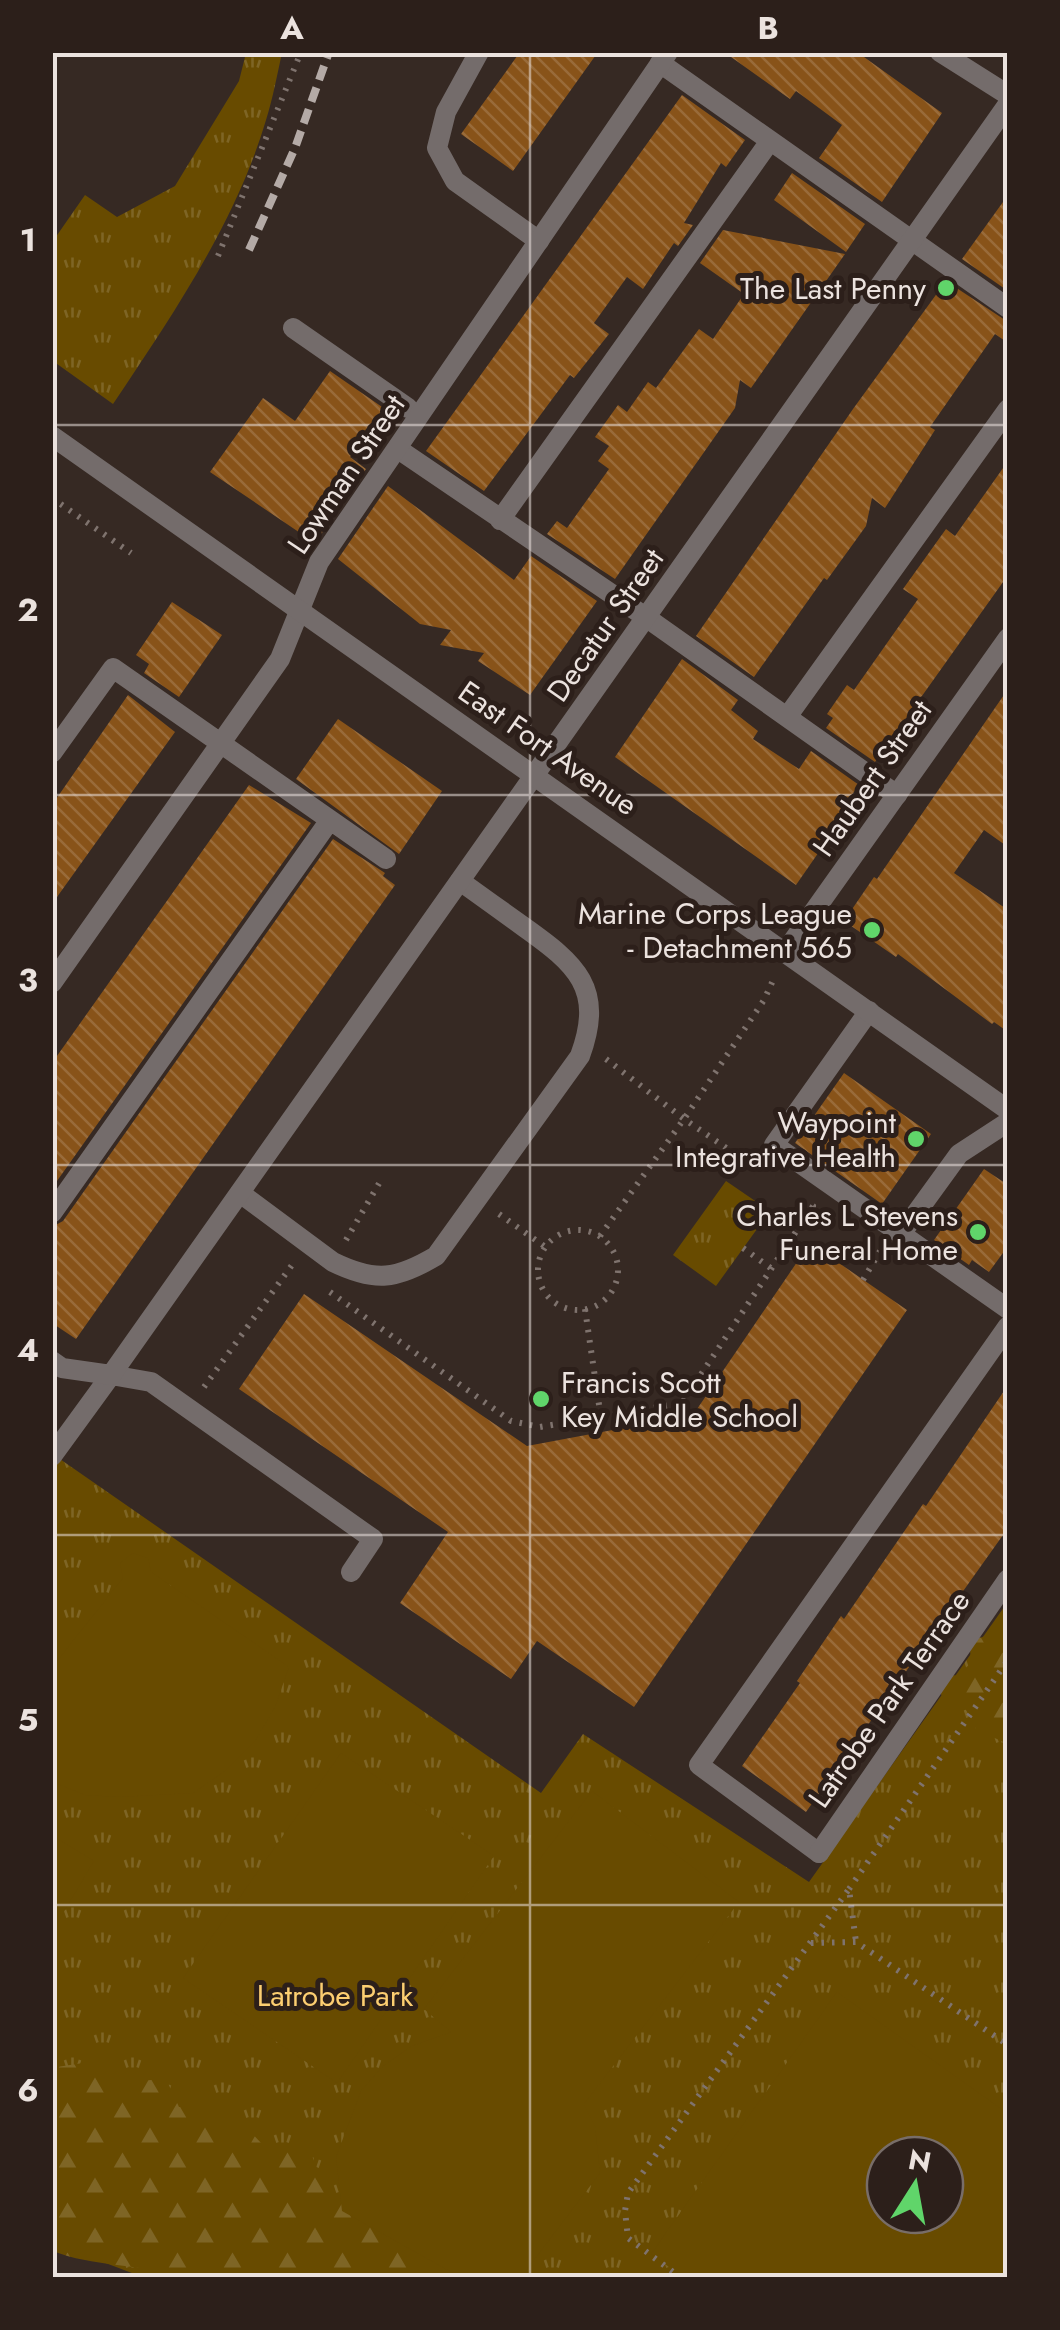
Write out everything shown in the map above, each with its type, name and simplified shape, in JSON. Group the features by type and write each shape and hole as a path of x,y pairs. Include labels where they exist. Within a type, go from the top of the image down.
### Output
{"street":[{"path":"479,52 446,112 437,148 455,181 539,241"},
{"path":"940,52 1008,95"},
{"path":"664,58 770,141 1008,308"},
{"name":"Lowman Street","path":"52,983 280,659 319,562 664,58"},
{"name":"Decatur Street","path":"52,1456 1008,104"},
{"path":"500,520 770,141"},
{"path":"293,328 408,408"},
{"path":"786,717 1008,409"},
{"name":"East Fort Avenue","path":"52,436 1008,1110"},
{"path":"398,449 647,618 896,795"},
{"name":"Haubert Street","path":"785,952 1008,638"},
{"path":"52,753 112,668 386,859"},
{"path":"52,1213 330,820"},
{"path":"240,1193 333,1262 374,1276 406,1274 436,1256 580,1056 590,1028 582,978 565,956 460,881"},
{"path":"869,1011 774,1145 1008,1309"},
{"path":"900,1234 959,1154 1008,1122"},
{"name":"Latrobe Park Terrace","path":"1008,1326 699,1765 819,1853 1008,1580"},
{"path":"52,1360 62,1368 151,1382 372,1539 351,1572"}],"path":[{"path":"218,256 301,52"},
{"path":"52,498 131,553"},
{"path":"600,1236 764,1000 785,952"},
{"path":"584,1043 684,1119 764,1173"},
{"path":"381,1180 322,1286 510,1420 540,1428 682,1403 813,1206 797,1195"},
{"path":"477,1198 544,1246"},
{"path":"570,1230 600,1236 614,1251 616,1282 604,1300 585,1310 564,1308 541,1287 537,1266 544,1246 551,1238 570,1230"},
{"path":"742,1248 772,1269"},
{"path":"189,1409 291,1264 306,1275"},
{"path":"585,1310 603,1432"},
{"path":"681,2278 628,2238 628,2193 810,1944 1008,1660"},
{"path":"849,1889 856,1942"},
{"path":"810,1944 856,1942 1008,2045"}],"green space":[{"path":"246,53 282,53 253,158 200,267 113,404 53,361 53,241 85,195 117,217 175,186 239,81"},
{"path":"726,1181 770,1211 716,1286 673,1255"},
{"name":"Latrobe Park","path":"57,1457 541,1793 583,1734 809,1882 1007,1603 1007,2277 145,2278 53,2243 52,1463"},
{"path":"133,1553 148,1558 151,1572 289,1667 275,1707 255,1741 225,1771 193,1793 85,1795 53,1782 53,1666 123,1578 120,1563"},
{"path":"1007,1630 1007,1744 978,1730 969,1713 944,1700 938,1688 948,1676 958,1675 971,1663 970,1649 979,1638"},
{"path":"341,1753 494,1856 337,2083 183,1978"},
{"path":"592,1791 739,1902 584,2104 595,2126 600,2173 521,2277 460,2277 342,2211 336,2157 361,2091 383,2066 412,2046 451,2032 424,2009"},
{"path":"53,1836 94,1861 53,1930"},
{"path":"837,1992 1007,2113 1007,2277 683,2277 651,2254"},
{"path":"52,2065 107,2066 137,2081 166,2079 179,2107 205,2106 220,2124 247,2128 261,2143 311,2153 325,2189 418,2241 451,2277 178,2277 53,2251"}],"building":[{"path":"520,52 598,52 513,171 461,134"},
{"path":"724,52 857,52 942,113 882,202 819,158 842,125 796,91 790,99"},
{"path":"682,95 745,140 726,167 721,163 684,223 693,225 678,246 674,243 643,289 627,277 594,323 609,334 574,378 570,375 484,491 426,451"},
{"path":"792,173 865,224 846,252 774,200"},
{"path":"1008,195 1008,291 962,259"},
{"path":"723,230 845,254 751,388 740,380 735,408 615,579 547,534 557,521 567,528 609,469 598,461 609,446 595,437 618,405 627,412 648,382 656,388 699,329 713,339 744,294 700,263"},
{"path":"946,281 1008,322 1008,343 995,334 930,427 935,430 885,508 872,498 866,526 754,677 696,636"},
{"path":"330,371 385,409 350,457 366,469 315,543 210,472 263,398 295,421"},
{"path":"1008,461 1008,575 875,762 826,728 833,718 827,714 847,685 854,690 918,599 903,589 946,529 955,536"},
{"path":"388,486 514,580 531,556 597,601 530,695 478,661 484,653 440,645 451,630 420,624 338,559"},
{"path":"172,602 222,635 179,697 144,673 149,664 136,655"},
{"path":"682,659 738,700 731,710 758,731 753,739 799,769 811,751 859,785 843,807 848,810 796,885 615,757"},
{"path":"1008,689 1008,847 984,830 954,873 1008,910 1008,1032 844,921"},
{"path":"128,695 175,732 52,904 52,805"},
{"path":"338,719 442,791 399,854 296,779"},
{"path":"249,785 311,823 52,1188 52,1063"},
{"path":"333,839 385,873 383,876 395,885 76,1339 52,1323 52,1227 63,1221"},
{"path":"844,1073 931,1134 882,1204 795,1143"},
{"path":"984,1169 1008,1185 1008,1246 989,1272 972,1260 969,1265 934,1240"},
{"path":"810,1243 907,1310 634,1707 537,1641 511,1679 400,1603 448,1532 239,1389 304,1294 527,1446 693,1415"},
{"path":"1008,1385 1008,1528 806,1812 742,1766 841,1616 844,1619 923,1504 926,1506"}],"railway":[{"path":"249,250 295,148 329,52"}],"place":[{"name":"The Last Penny","path":"946,288"},
{"name":"Marine Corps League - Detachment 565","path":"872,930"},
{"name":"Waypoint Integrative Health","path":"916,1139"},
{"name":"Charles L Stevens Funeral Home","path":"978,1232"},
{"name":"Francis Scott Key Middle School","path":"541,1399"}]}
